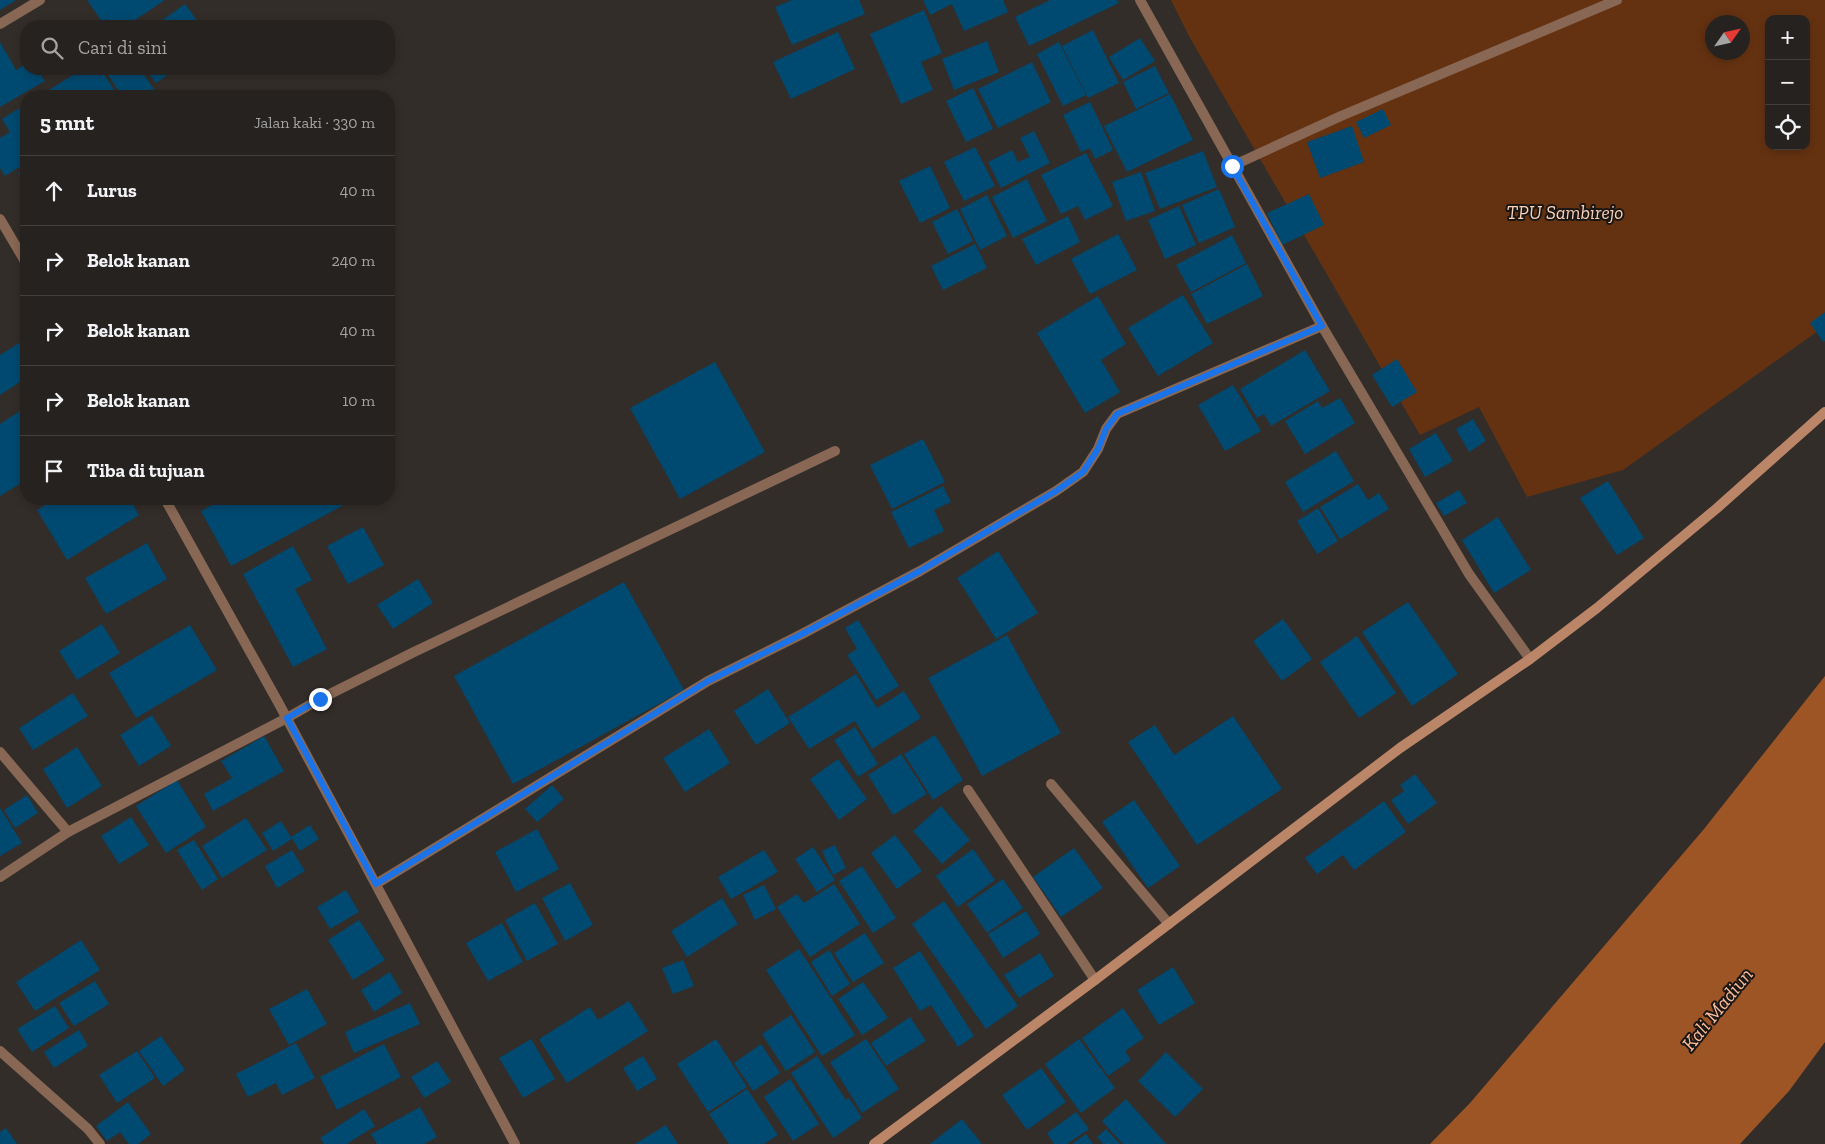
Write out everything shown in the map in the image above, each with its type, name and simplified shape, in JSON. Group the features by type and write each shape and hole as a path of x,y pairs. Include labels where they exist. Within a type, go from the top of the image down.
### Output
{"main road":[{"path":"874,1144 1095,980 1400,748 1530,659 1597,608 1716,509 1825,412"}],"street":[{"path":"0,24 40,0"},
{"path":"1140,0 1322,326 1469,574 1530,659"},
{"path":"1232,166 1341,116 1617,0"},
{"path":"0,219 20,253"},
{"path":"376,884 708,681 802,634 920,571 1056,491 1083,472 1098,449 1106,429 1117,414 1322,326"},
{"path":"0,877 68,832 320,699 834,451"},
{"path":"168,505 287,718 515,1144"},
{"path":"0,752 68,832"},
{"path":"1051,784 1168,924"},
{"path":"968,790 1095,980"},
{"path":"0,1051 88,1129 100,1144"}],"green space":[{"name":"TPU Sambirejo","path":"1171,0 1825,0 1825,326 1623,470 1527,497 1479,407 1420,435 1190,38"}],"water":[{"name":"Kali Madiun","path":"1825,676 1825,1042 1789,1091 1740,1144 1430,1144 1470,1103 1704,829"}],"building":[{"path":"0,0 16,0 0,10"},
{"path":"87,0 165,0 135,20 101,20"},
{"path":"792,0 859,0 865,14 792,45 775,7"},
{"path":"923,0 1003,0 1008,12 964,31 952,4 930,15"},
{"path":"1050,0 1117,0 1119,3 1029,46 1015,17"},
{"path":"185,4 197,20 162,20"},
{"path":"924,10 942,53 921,62 933,90 901,104 870,34"},
{"path":"1093,30 1119,83 1088,98 1062,46"},
{"path":"838,32 855,69 791,99 773,62"},
{"path":"1140,38 1155,61 1123,80 1109,57"},
{"path":"987,41 999,72 954,90 942,59"},
{"path":"0,42 16,70 20,68 20,75 41,75 45,81 29,90 20,90 20,95 0,107"},
{"path":"1059,42 1086,95 1063,106 1037,54"},
{"path":"1032,62 1051,102 998,128 978,89"},
{"path":"1155,66 1169,93 1136,109 1123,82"},
{"path":"73,75 105,75 114,90 49,90"},
{"path":"108,75 144,75 154,89 152,90 118,90"},
{"path":"150,75 167,75 156,83"},
{"path":"973,88 993,129 966,142 946,101"},
{"path":"1170,94 1193,140 1127,172 1104,126"},
{"path":"1090,102 1113,150 1095,159 1090,148 1081,152 1063,115"},
{"path":"20,108 20,167 5,176 0,168 0,138 10,132 2,119"},
{"path":"1383,109 1391,125 1364,138 1356,122"},
{"path":"1352,126 1364,162 1320,178 1307,142"},
{"path":"1034,131 1050,163 1001,188 988,162 1012,150 1018,162 1030,157 1020,138"},
{"path":"975,147 995,186 964,201 944,162"},
{"path":"1203,151 1217,187 1160,209 1145,173"},
{"path":"1086,153 1113,206 1085,220 1078,206 1061,214 1041,175"},
{"path":"930,166 950,208 920,223 899,181"},
{"path":"1141,172 1155,211 1126,221 1112,182"},
{"path":"1027,179 1047,221 1013,238 992,197"},
{"path":"1219,189 1235,227 1199,243 1182,205"},
{"path":"1309,194 1324,225 1282,245 1267,213"},
{"path":"987,195 1007,236 980,250 960,209"},
{"path":"1179,206 1196,245 1165,259 1148,220"},
{"path":"957,209 973,241 948,254 932,222"},
{"path":"1068,216 1080,242 1036,265 1022,239"},
{"path":"1118,234 1137,270 1090,294 1071,259"},
{"path":"1232,235 1246,263 1191,292 1176,265"},
{"path":"975,244 987,268 943,290 931,266"},
{"path":"1247,264 1263,296 1207,324 1191,294"},
{"path":"1183,295 1213,343 1158,376 1128,328"},
{"path":"1098,296 1126,344 1101,360 1120,392 1085,413 1037,333"},
{"path":"1825,312 1825,341 1823,342 1810,323"},
{"path":"20,342 20,382 0,395 0,355"},
{"path":"1305,350 1330,391 1271,426 1264,414 1257,418 1240,389"},
{"path":"1397,359 1417,392 1392,407 1372,375"},
{"path":"715,362 765,452 680,499 630,408"},
{"path":"1233,385 1261,431 1225,451 1198,405"},
{"path":"1340,398 1355,423 1305,454 1285,421 1318,401 1322,408"},
{"path":"20,411 20,484 0,496 0,424"},
{"path":"1473,419 1486,441 1469,452 1456,429"},
{"path":"1436,433 1453,461 1425,477 1409,449"},
{"path":"923,439 945,482 892,509 870,465"},
{"path":"1336,451 1354,481 1303,512 1285,482"},
{"path":"1608,481 1644,538 1617,555 1580,498"},
{"path":"1358,484 1368,500 1379,493 1389,509 1340,539 1320,507"},
{"path":"943,486 951,502 934,510 944,531 909,548 891,512"},
{"path":"1459,490 1467,503 1444,516 1436,503"},
{"path":"45,505 133,505 139,515 67,560 37,510"},
{"path":"212,505 342,506 231,566 201,511"},
{"path":"1318,508 1338,541 1317,554 1297,521"},
{"path":"1498,517 1531,570 1494,593 1462,540"},
{"path":"363,527 384,565 348,584 327,546"},
{"path":"147,543 167,579 106,614 85,578"},
{"path":"293,546 312,580 295,589 327,649 293,667 243,574"},
{"path":"998,551 1038,613 996,639 957,578"},
{"path":"418,579 433,603 393,629 377,605"},
{"path":"624,582 684,690 513,784 454,676"},
{"path":"1408,602 1458,674 1412,706 1362,632"},
{"path":"1283,619 1312,659 1282,681 1253,641"},
{"path":"858,620 899,686 876,700 847,655 857,649 845,628"},
{"path":"102,624 120,653 77,680 59,651"},
{"path":"190,625 217,670 136,718 109,673"},
{"path":"1007,635 1061,733 982,776 928,678"},
{"path":"1357,636 1396,693 1359,718 1320,662"},
{"path":"856,674 877,708 904,691 921,718 872,749 855,721 809,749 788,717"},
{"path":"768,689 790,723 756,745 734,711"},
{"path":"73,693 88,716 33,750 19,728"},
{"path":"152,715 171,746 139,766 120,735"},
{"path":"1233,716 1282,789 1197,845 1128,742 1155,725 1174,755"},
{"path":"855,727 878,764 858,777 834,740"},
{"path":"709,729 730,763 685,792 663,758"},
{"path":"935,735 963,780 933,800 904,754"},
{"path":"264,736 284,771 213,811 204,794 232,778 221,761"},
{"path":"77,747 102,786 67,808 43,769"},
{"path":"901,754 927,794 893,815 868,775"},
{"path":"838,759 867,799 839,820 810,779"},
{"path":"1415,774 1437,803 1408,824 1391,800 1404,791 1400,785"},
{"path":"177,780 206,827 166,853 136,806"},
{"path":"552,785 564,799 537,822 525,809"},
{"path":"27,795 38,813 15,828 4,810"},
{"path":"1134,800 1180,866 1148,888 1102,822"},
{"path":"1384,801 1406,832 1354,870 1343,855 1317,874 1305,858"},
{"path":"941,806 970,840 942,864 913,831"},
{"path":"0,808 22,843 0,856"},
{"path":"131,817 149,845 119,864 101,836"},
{"path":"246,818 267,850 222,878 202,846"},
{"path":"281,821 292,839 273,851 262,833"},
{"path":"310,825 319,839 300,851 291,837"},
{"path":"537,829 559,869 516,892 495,852"},
{"path":"895,835 922,871 897,889 871,853"},
{"path":"194,840 218,879 202,890 177,850"},
{"path":"835,845 846,868 833,875 822,851"},
{"path":"813,847 835,880 817,892 795,859"},
{"path":"1074,848 1103,888 1061,917 1033,877"},
{"path":"973,849 995,880 958,907 936,876"},
{"path":"292,850 305,871 277,888 265,866"},
{"path":"764,850 778,872 731,899 718,877"},
{"path":"862,866 896,918 873,933 839,881"},
{"path":"1003,879 1023,908 987,933 967,904"},
{"path":"570,883 593,925 565,941 542,898"},
{"path":"834,884 860,924 810,957 777,907 797,894 804,903"},
{"path":"764,885 776,909 755,920 743,895"},
{"path":"346,890 359,912 330,929 317,907"},
{"path":"722,898 738,924 687,957 671,931"},
{"path":"944,901 1018,1006 986,1029 912,924"},
{"path":"535,903 558,944 527,961 505,920"},
{"path":"1026,911 1040,934 1003,958 988,934"},
{"path":"359,920 385,960 353,980 328,940"},
{"path":"502,923 523,962 488,981 466,943"},
{"path":"865,933 884,963 853,982 834,953"},
{"path":"81,940 100,970 35,1011 16,982"},
{"path":"799,949 855,1035 822,1056 766,970"},
{"path":"829,950 850,984 832,996 811,962"},
{"path":"920,951 974,1036 958,1047 931,1005 920,1011 893,968"},
{"path":"1040,953 1054,976 1019,998 1004,975"},
{"path":"683,960 694,986 673,994 662,968"},
{"path":"1173,967 1195,1003 1159,1025 1137,990"},
{"path":"390,972 402,993 374,1012 361,990"},
{"path":"95,981 109,1004 74,1026 59,1003"},
{"path":"863,982 888,1018 862,1035 838,999"},
{"path":"307,989 327,1024 289,1045 269,1009"},
{"path":"629,1001 648,1031 567,1083 539,1039 590,1007 598,1020"},
{"path":"410,1003 420,1024 354,1053 345,1032"},
{"path":"55,1006 69,1028 32,1052 17,1029"},
{"path":"1123,1008 1144,1038 1125,1051 1131,1060 1108,1076 1082,1038"},
{"path":"791,1015 815,1052 786,1071 762,1034"},
{"path":"910,1017 926,1041 886,1066 871,1043"},
{"path":"79,1030 88,1046 54,1068 44,1052"},
{"path":"161,1036 185,1070 163,1086 139,1051"},
{"path":"531,1039 555,1079 523,1098 499,1058"},
{"path":"716,1039 747,1087 708,1112 677,1064"},
{"path":"866,1039 899,1089 862,1113 830,1062"},
{"path":"1079,1039 1115,1088 1081,1113 1045,1064"},
{"path":"296,1043 315,1078 282,1095 276,1083 248,1097 236,1074"},
{"path":"384,1044 401,1077 337,1110 320,1077"},
{"path":"761,1044 780,1073 753,1091 734,1063"},
{"path":"137,1051 155,1078 117,1103 99,1075"},
{"path":"1166,1052 1203,1089 1175,1117 1138,1081"},
{"path":"643,1056 657,1079 637,1091 623,1068"},
{"path":"817,1056 846,1100 849,1098 862,1118 833,1138 791,1073"},
{"path":"437,1061 451,1082 424,1098 411,1077"},
{"path":"1041,1068 1066,1102 1027,1130 1002,1095"},
{"path":"790,1079 819,1124 793,1141 764,1097"},
{"path":"747,1089 778,1135 764,1144 729,1144 709,1114"},
{"path":"1126,1099 1166,1144 1123,1144 1102,1121"},
{"path":"128,1102 151,1134 138,1144 129,1144 120,1132 107,1141 96,1126"},
{"path":"420,1107 437,1137 424,1144 377,1144 371,1134"},
{"path":"364,1109 375,1126 347,1144 324,1144 320,1138"},
{"path":"1076,1112 1089,1129 1067,1144 1054,1144 1047,1133"},
{"path":"962,1119 982,1144 930,1144"},
{"path":"666,1125 678,1144 635,1144"},
{"path":"6,1128 17,1144 0,1144 0,1132"},
{"path":"1106,1129 1120,1144 1103,1144 1097,1137"},
{"path":"1086,1134 1093,1144 1072,1144"}],"route":[{"path":"320,699 287,718 376,884 708,681 802,634 920,571 1056,491 1083,472 1098,449 1106,429 1117,414 1322,326 1232,166"}]}
